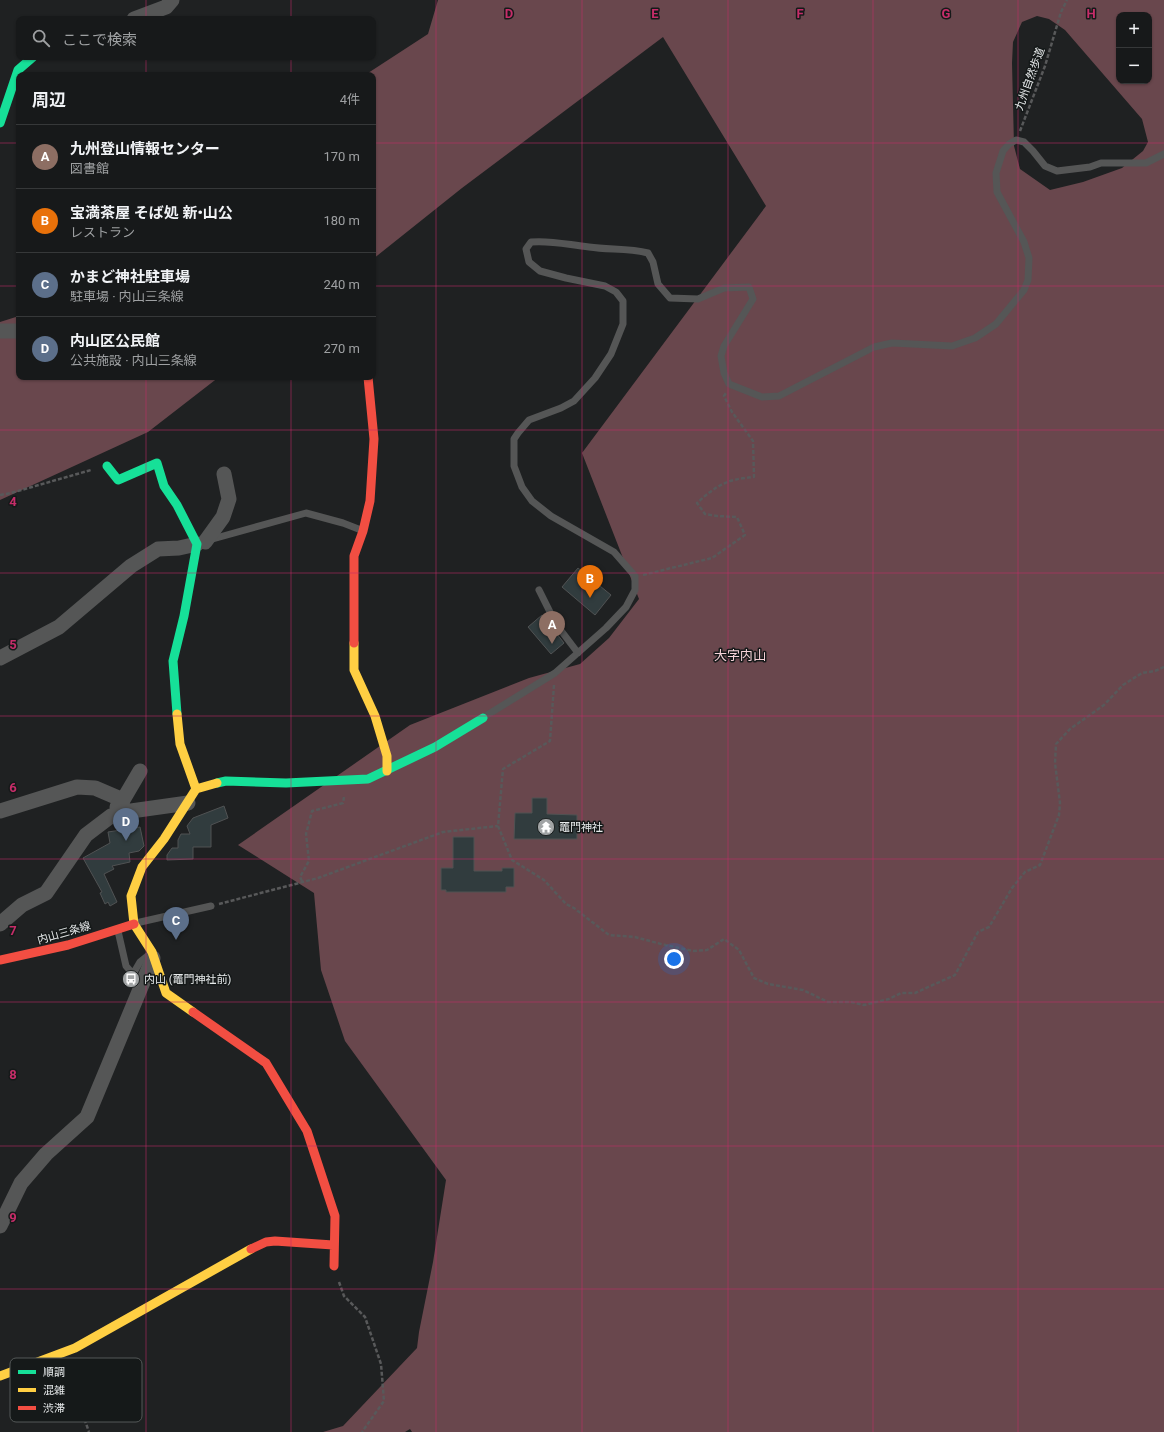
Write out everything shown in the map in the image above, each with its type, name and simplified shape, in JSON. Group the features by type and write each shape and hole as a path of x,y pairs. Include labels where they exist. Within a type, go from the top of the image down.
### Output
{"street":[{"path":"142,16 166,7 172,0"},
{"path":"17,72 30,60"},
{"path":"0,123 16,76"},
{"path":"0,331 16,331"},
{"path":"368,380 374,439 370,501 363,531 354,556 354,670 375,716 387,756 387,771"},
{"path":"107,466 118,480 157,463 164,486 201,543"},
{"path":"196,789 180,744 173,661 195,560 201,543 223,517 229,499 224,474"},
{"path":"0,658 59,627 131,566 158,549 179,548 201,543"},
{"path":"334,1266 333,1244 335,1216 307,1131 266,1063 166,993 153,955 134,924 131,896 142,867 188,803 196,789 226,780 286,783 368,779 435,747 484,718"},
{"path":"0,924 22,906 46,893 86,835 111,816 123,800 140,771"},
{"path":"0,811 77,787 95,788 123,800"},
{"path":"111,816 124,812 188,803"},
{"name":"内山三条線","path":"0,960 32,955 134,924"},
{"path":"0,1226 21,1183 46,1154 87,1117 153,955"},
{"path":"48,1358 75,1348 261,1244 275,1241 333,1244"},
{"path":"0,1376 10,1372"}],"lane":[{"path":"484,718 556,673 606,628 626,607 635,590 635,576 614,552 551,516 532,501 522,487 514,466 514,439 518,433 529,420 561,408 574,401 595,378 611,354 623,324 623,301 616,292 605,286 566,278 540,270 529,262 526,248 531,242 542,241 589,247 637,250 648,253 653,262 658,284 670,298 698,299 724,288 749,287 753,299 724,346 721,356 724,373 729,384 762,397 779,396 874,347 892,343 952,346 975,338 996,324 1024,290 1028,280 1029,258 1024,242 997,192 996,173 1004,150 1009,144 1016,140 1024,142 1033,150 1045,166 1057,171 1090,167 1100,163 1146,163 1164,154"},
{"path":"201,543 306,513 343,523 363,531"},
{"path":"539,590 556,624 578,653"},
{"path":"134,924 211,906"},
{"path":"118,930 126,966 133,974 140,962 153,955"}],"path":[{"name":"九州自然歩道","path":"1016,140 1046,66 1056,27 1067,0"},
{"path":"635,576 712,558 745,535 737,518 705,514 697,503 714,488 737,478 754,477 753,442 732,412 724,396 729,384"},
{"path":"0,495 107,466"},
{"path":"556,673 550,741 503,768 498,826 512,860 544,880 566,904 574,908 609,935 635,937 693,951 707,950 724,939 739,950 754,978 768,984 803,990 828,1002 851,1002 864,1005 889,999 902,993 915,993 955,975 978,932 989,927 1012,888 1025,872 1040,865 1059,815 1060,803 1055,763 1056,744 1070,729 1104,705 1123,685 1142,674 1164,667"},
{"path":"302,882 300,877 309,861 306,834 312,811 343,802 345,780"},
{"path":"211,906 318,878 443,832 498,826"},
{"path":"334,1266 344,1296 365,1317 381,1364 384,1401 362,1432"},
{"path":"75,1348 75,1358"},
{"path":"86,1422 88,1432"}],"shaded area":[{"path":"438,0 1164,0 1164,1432 412,1432 410,1429 405,1432 323,1432 343,1426 417,1348 446,1180 345,1041 321,970 314,893 238,845 410,725 529,678 580,664 609,638 639,599 582,453 766,206 663,37 462,188 376,257 376,72 370,72 428,34","holes":["1037,16 1049,19 1065,30 1142,119 1148,142 1143,151 1122,168 1083,182 1050,190 1020,169 1014,146 1012,63 1013,42 1022,22"]},
{"path":"16,317 16,380 215,380 148,432 0,500 0,322"}],"building":[{"path":"578,568 611,595 595,615 562,587"},
{"path":"542,615 564,643 551,654 528,627"},
{"name":"竈門神社","path":"532,798 547,798 547,814 577,815 577,839 514,839 515,813 532,813"},
{"path":"224,806 228,818 211,825 211,847 193,847 193,859 167,860 167,855 172,848 178,848 178,840 181,834 190,834 187,826 193,818"},
{"path":"140,827 144,846 139,851 129,853 130,862 112,866 114,869 104,874 117,902 110,906 108,902 105,904 100,893 102,892 83,858 110,843 108,832"},
{"path":"453,837 474,837 474,871 502,871 502,868 514,868 514,887 506,887 506,892 446,892 446,890 441,890 441,868 453,868"}],"traffic: fast":[{"path":"17,72 30,60"},
{"path":"0,123 16,76"},
{"path":"107,466 118,480 157,463 164,486 177,505 197,544 184,616 173,661 177,714"},
{"path":"217,783 226,781 286,783 368,779 435,747 483,718"}],"traffic: slow":[{"path":"354,643 354,670 375,716 387,756 387,771"},
{"path":"177,714 180,744 196,789"},
{"path":"193,1012 166,993 152,952 134,924 131,896 142,867 164,839 196,789 217,783"},
{"path":"48,1358 75,1348 251,1249"},
{"path":"0,1376 10,1372"}],"traffic: jam":[{"path":"354,643 354,556 363,531 370,501 374,439 368,380"},
{"path":"0,960 68,945 134,924"},
{"path":"193,1012 266,1063 307,1131 335,1216 334,1266"},
{"path":"251,1249 266,1242 275,1241 333,1245"}],"place":[{"name":"宝満茶屋 そば処 新•山公","path":"590,598"},
{"name":"九州登山情報センター","path":"552,644"},
{"name":"竈門神社","path":"546,827"},
{"name":"内山区公民館","path":"126,841"},
{"name":"かまど神社駐車場","path":"176,940"},
{"name":"内山 (竈門神社前)","path":"131,979"}],"district":[{"name":"大字内山","path":"740,655"}]}
